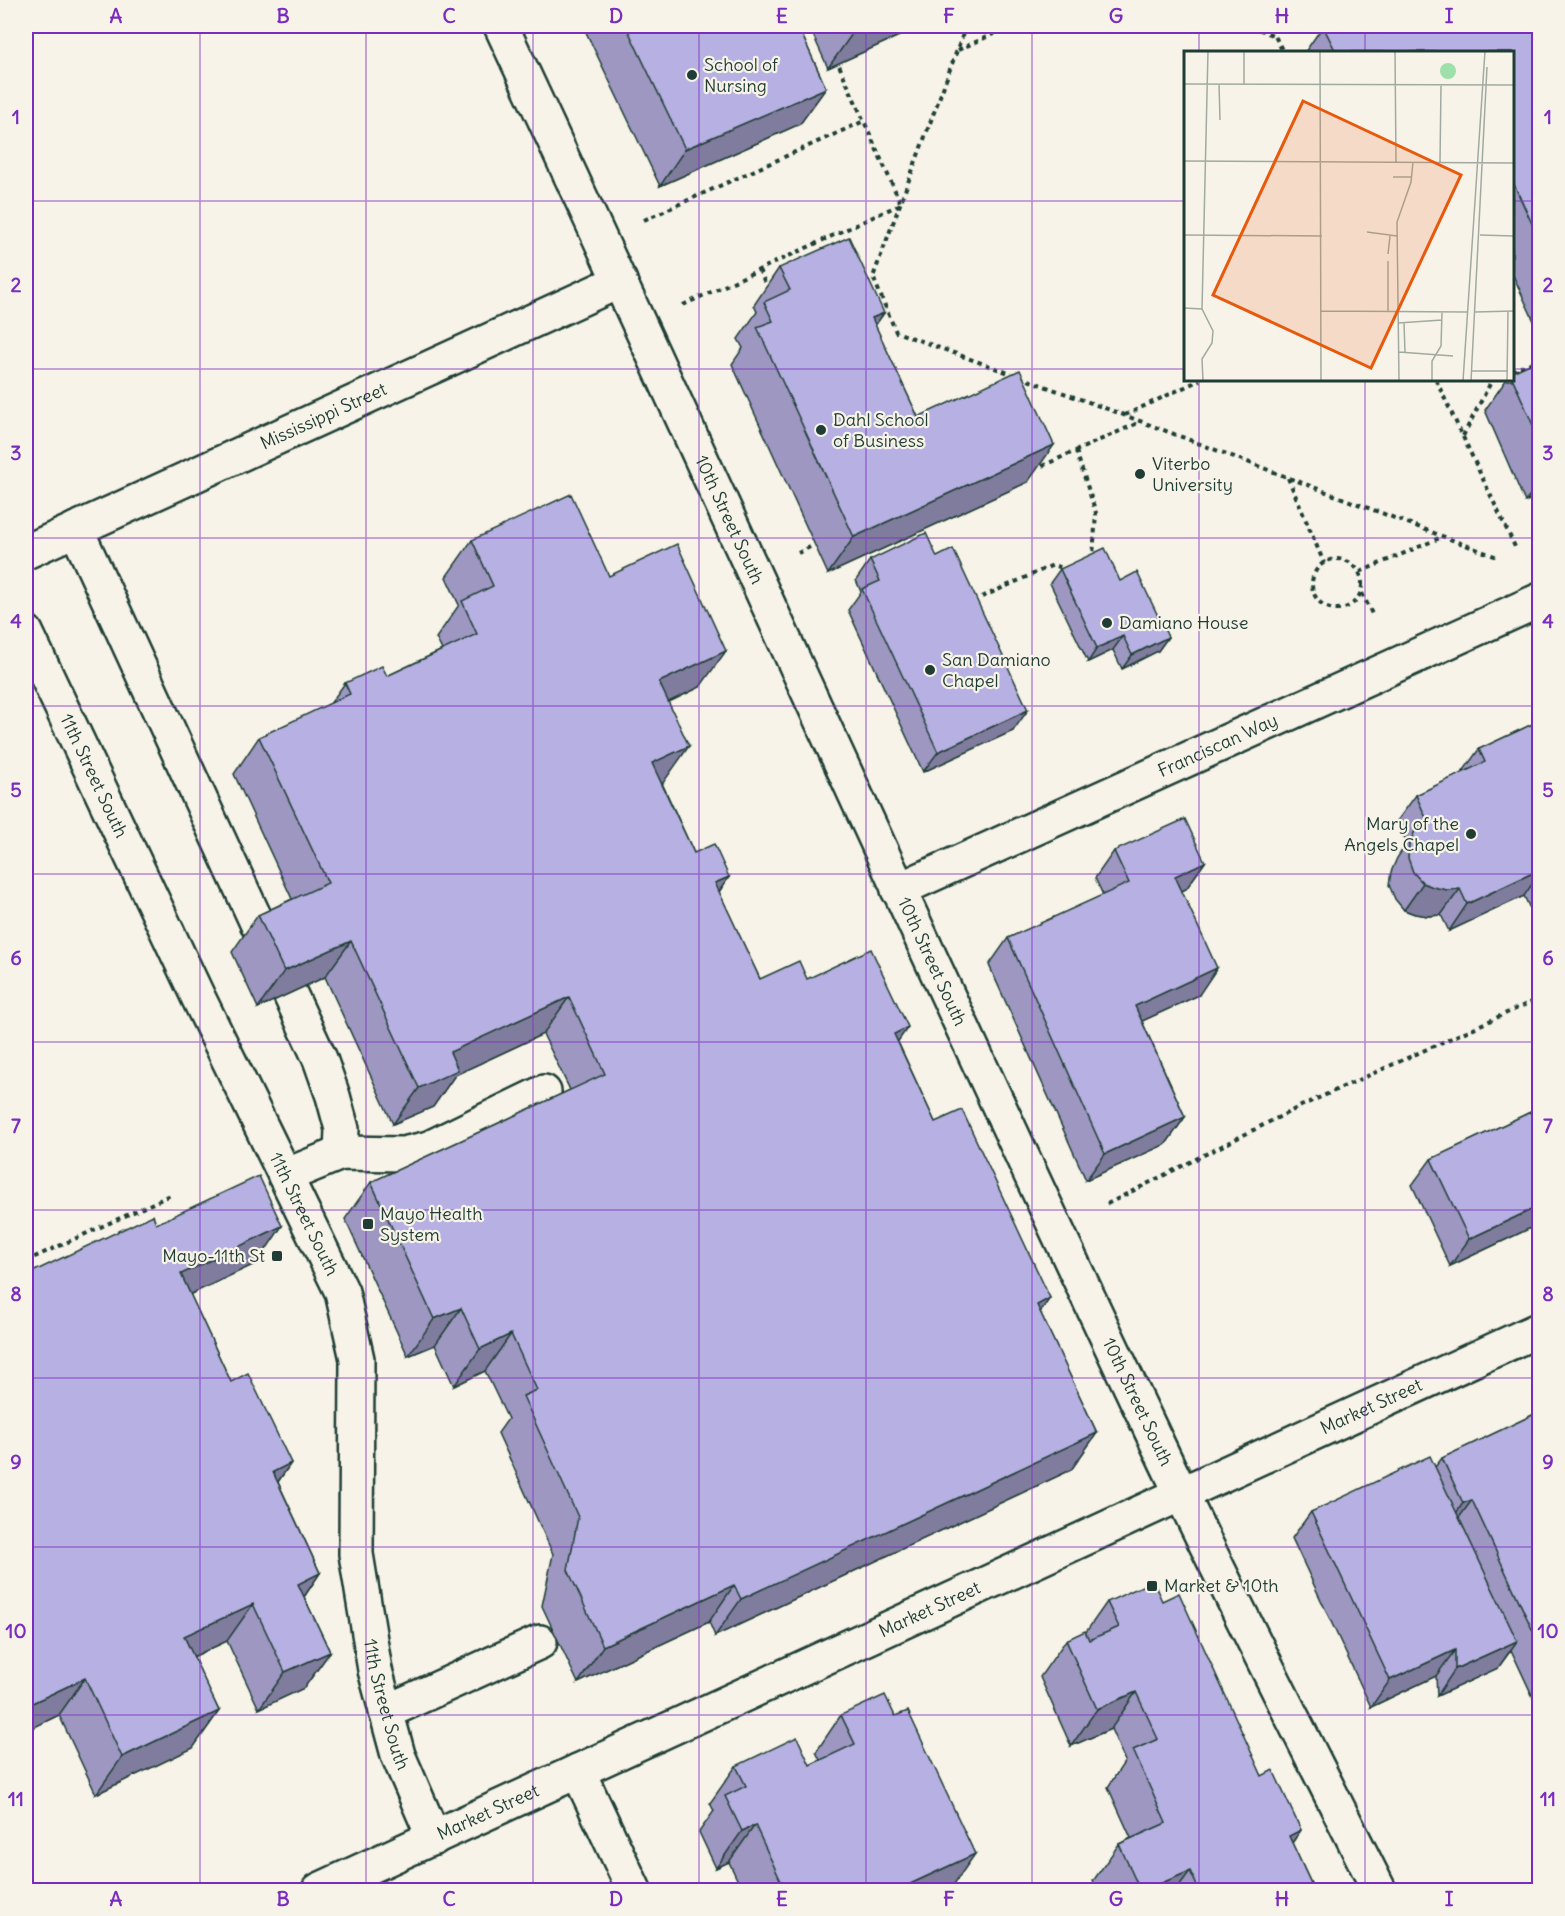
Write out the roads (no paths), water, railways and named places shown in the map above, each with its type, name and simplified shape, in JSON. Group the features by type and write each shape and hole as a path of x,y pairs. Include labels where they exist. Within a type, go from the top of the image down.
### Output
{"street":[{"name":"10th Street South","path":"501,26 898,891 1182,1494 1379,1890"},
{"name":"Mississippi Street","path":"26,552 620,281"},
{"path":"76,529 264,938"},
{"name":"Franciscan Way","path":"898,891 1539,600"},
{"name":"11th Street South","path":"26,632 342,1292 357,1359 356,1554 375,1670 398,1755 434,1838"},
{"path":"290,994 320,1059 333,1096 342,1129 341,1153"},
{"path":"285,1176 341,1153 403,1154 429,1148 544,1092"},
{"name":"Market Street","path":"319,1890 1539,1329"},
{"path":"386,1712 540,1642"},
{"path":"578,1771 634,1890"}],"place":[{"name":"School of Nursing","path":"692,75"},
{"name":"Dahl School of Business","path":"821,430"},
{"name":"Viterbo University","path":"1140,474"},
{"name":"Damiano House","path":"1107,623"},
{"name":"San Damiano Chapel","path":"930,670"},
{"name":"Mary of the Angels Chapel","path":"1471,834"},
{"name":"Mayo Health System","path":"368,1224"},
{"name":"Mayo-11th St","path":"277,1256"},
{"name":"Market & 10th","path":"1152,1586"}]}
